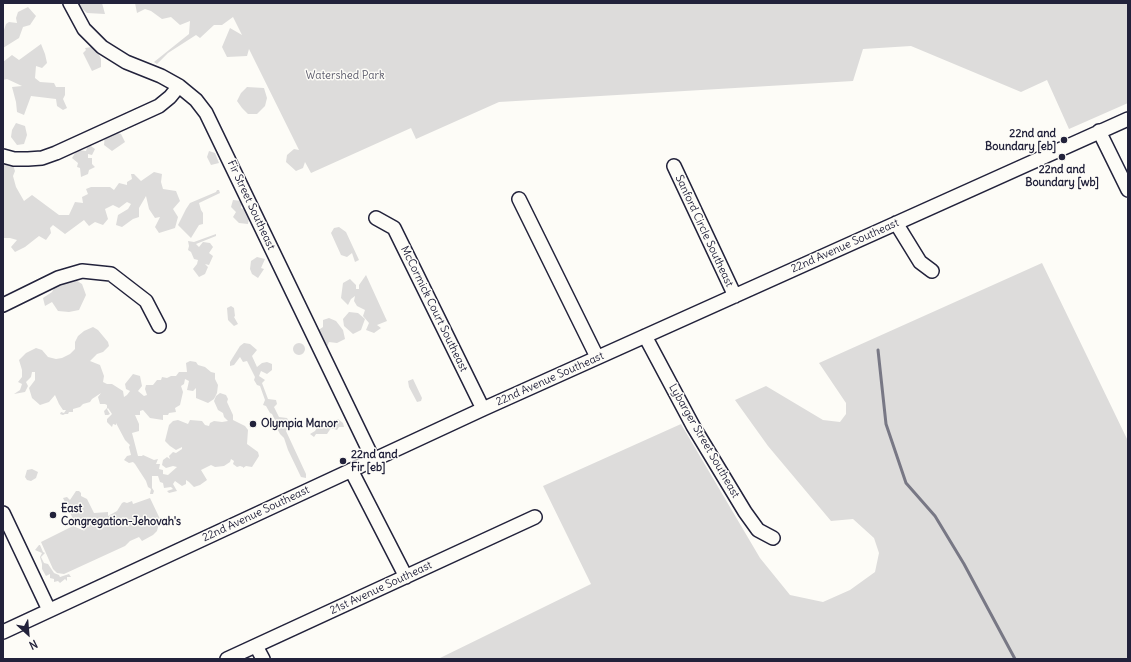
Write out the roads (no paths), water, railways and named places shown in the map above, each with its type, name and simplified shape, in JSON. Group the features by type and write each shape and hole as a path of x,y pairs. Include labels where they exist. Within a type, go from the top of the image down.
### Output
{"street":[{"name":"Fir Street Southeast","path":"70,3 84,29 102,48 126,62 161,76 179,86 196,100 206,112 373,459"},
{"path":"3,156 14,159 28,160 42,158 56,153 159,106 170,97 179,86"},
{"name":"22nd Avenue Southeast","path":"3,632 373,459 1128,119"},
{"path":"1100,131 1128,190"},
{"name":"Sanford Circle Southeast","path":"674,166 735,296"},
{"path":"520,199 597,357"},
{"name":"McCormick Court Southeast","path":"376,218 394,228 483,409"},
{"path":"896,223 920,262 932,271"},
{"path":"3,305 58,278 82,271 111,274 146,301 159,326"},
{"name":"Lybarger Street Southeast","path":"645,336 693,426 745,512 758,530 772,538"},
{"path":"351,470 406,577"},
{"path":"3,513 49,610"},
{"name":"21st Avenue Southeast","path":"227,659 535,518"},
{"path":"256,646 263,659"}],"waterway":[{"path":"878,350 886,424 906,483 935,516 964,564 1015,659"}],"place":[{"name":"22nd and Boundary [eb]","path":"1064,140"},
{"name":"22nd and Boundary [wb]","path":"1062,157"},
{"name":"Olympia Manor","path":"253,424"},
{"name":"22nd and Fir [eb]","path":"343,461"},
{"name":"East Congregation-Jehovah's","path":"53,515"}],"park label":[{"name":"Watershed Park","path":"345,76"}]}
